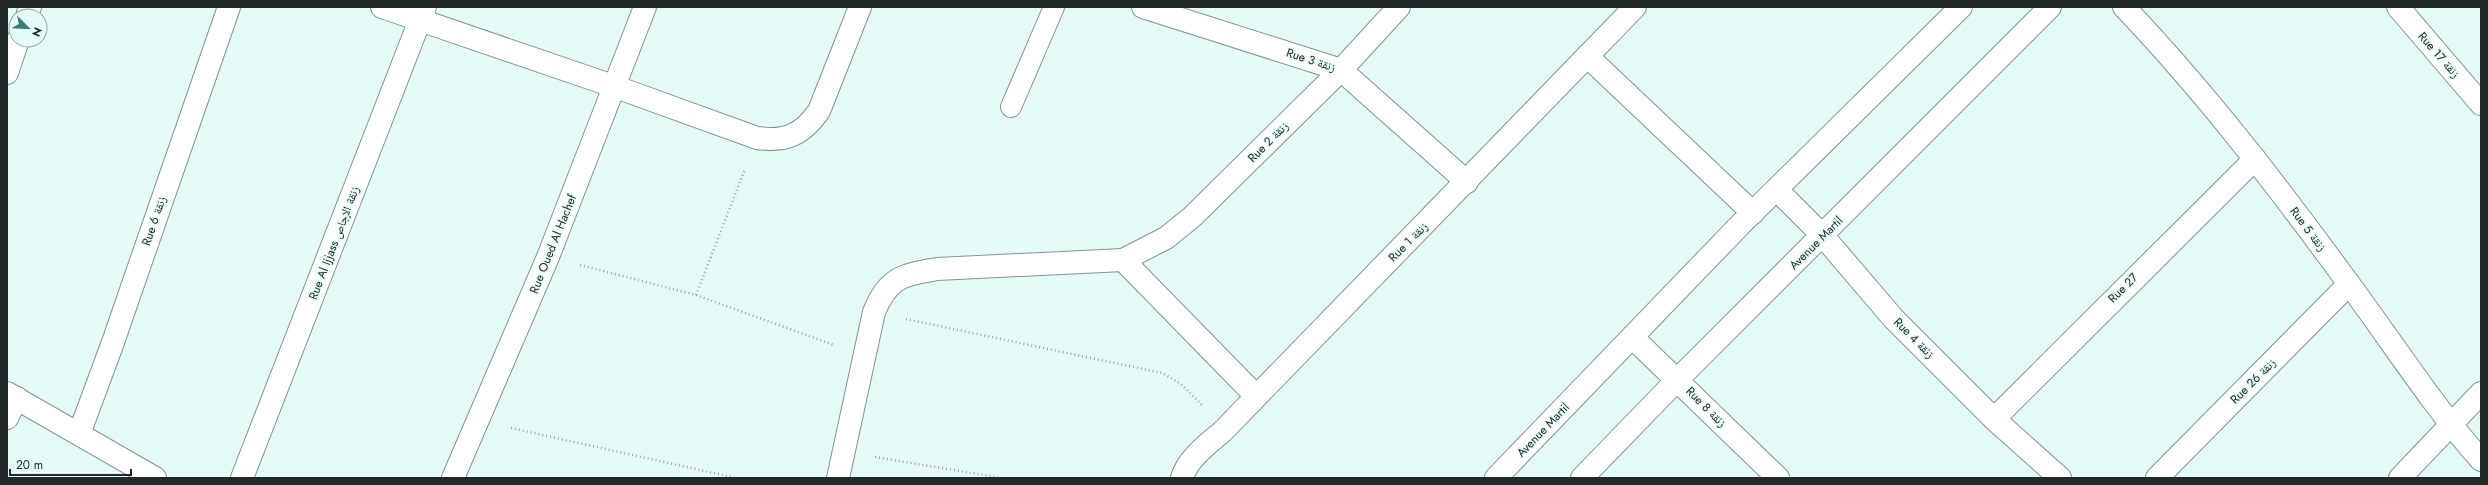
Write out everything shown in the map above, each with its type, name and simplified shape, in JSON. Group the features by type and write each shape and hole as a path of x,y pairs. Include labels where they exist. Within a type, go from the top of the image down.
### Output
{"street":[{"name":"Rue 6 زنقة","path":"79,434 228,7"},
{"path":"382,7 423,14 616,87 757,138 770,140 790,137 808,126 819,111 860,7"},
{"name":"Rue Oued Al Hachef","path":"453,478 479,421 548,258 616,87 645,7"},
{"name":"Rue 3 زنقة","path":"1143,7 1341,70 1467,182"},
{"name":"Rue 2 زنقة","path":"1123,260 1151,248 1179,229 1341,70 1399,7"},
{"name":"Rue 1 زنقة","path":"1182,478 1186,467 1198,454 1223,431 1467,182 1635,7"},
{"name":"Avenue Martil","path":"1582,478 1677,380 1823,236 2050,7"},
{"name":"Rue 5 زنقة","path":"2124,7 2172,58 2255,159 2349,284 2450,425 2481,460"},
{"name":"Rue 17 زنقة","path":"2398,7 2481,104"},
{"name":"Avenue Martil","path":"1496,478 1753,213 1953,10"},
{"name":"Rue Al Ijjass زنقة الإجاص","path":"242,478 423,14"},
{"path":"7,72 15,48"},
{"path":"1587,56 1753,213"},
{"name":"Rue 27","path":"1994,419 2255,159"},
{"name":"Rue 4 زنقة","path":"1777,190 1823,236 1893,318 1994,419 2060,478"},
{"path":"838,478 863,356 874,312 879,300 889,285 902,276 911,274 937,269 1123,260 1256,396"},
{"name":"Rue 26 زنقة","path":"2157,478 2349,284"},
{"name":"Rue 8 زنقة","path":"1632,337 1778,478"},
{"path":"2400,478 2481,393"},
{"path":"7,418 12,396 155,478"}],"lane":[{"path":"1011,107 1054,7"}],"path":[{"path":"696,295 757,138"},
{"path":"548,258 696,295 863,356"},
{"path":"874,312 1162,373 1185,388 1223,431"},
{"path":"479,421 736,478"},
{"path":"843,451 1002,478"}]}
